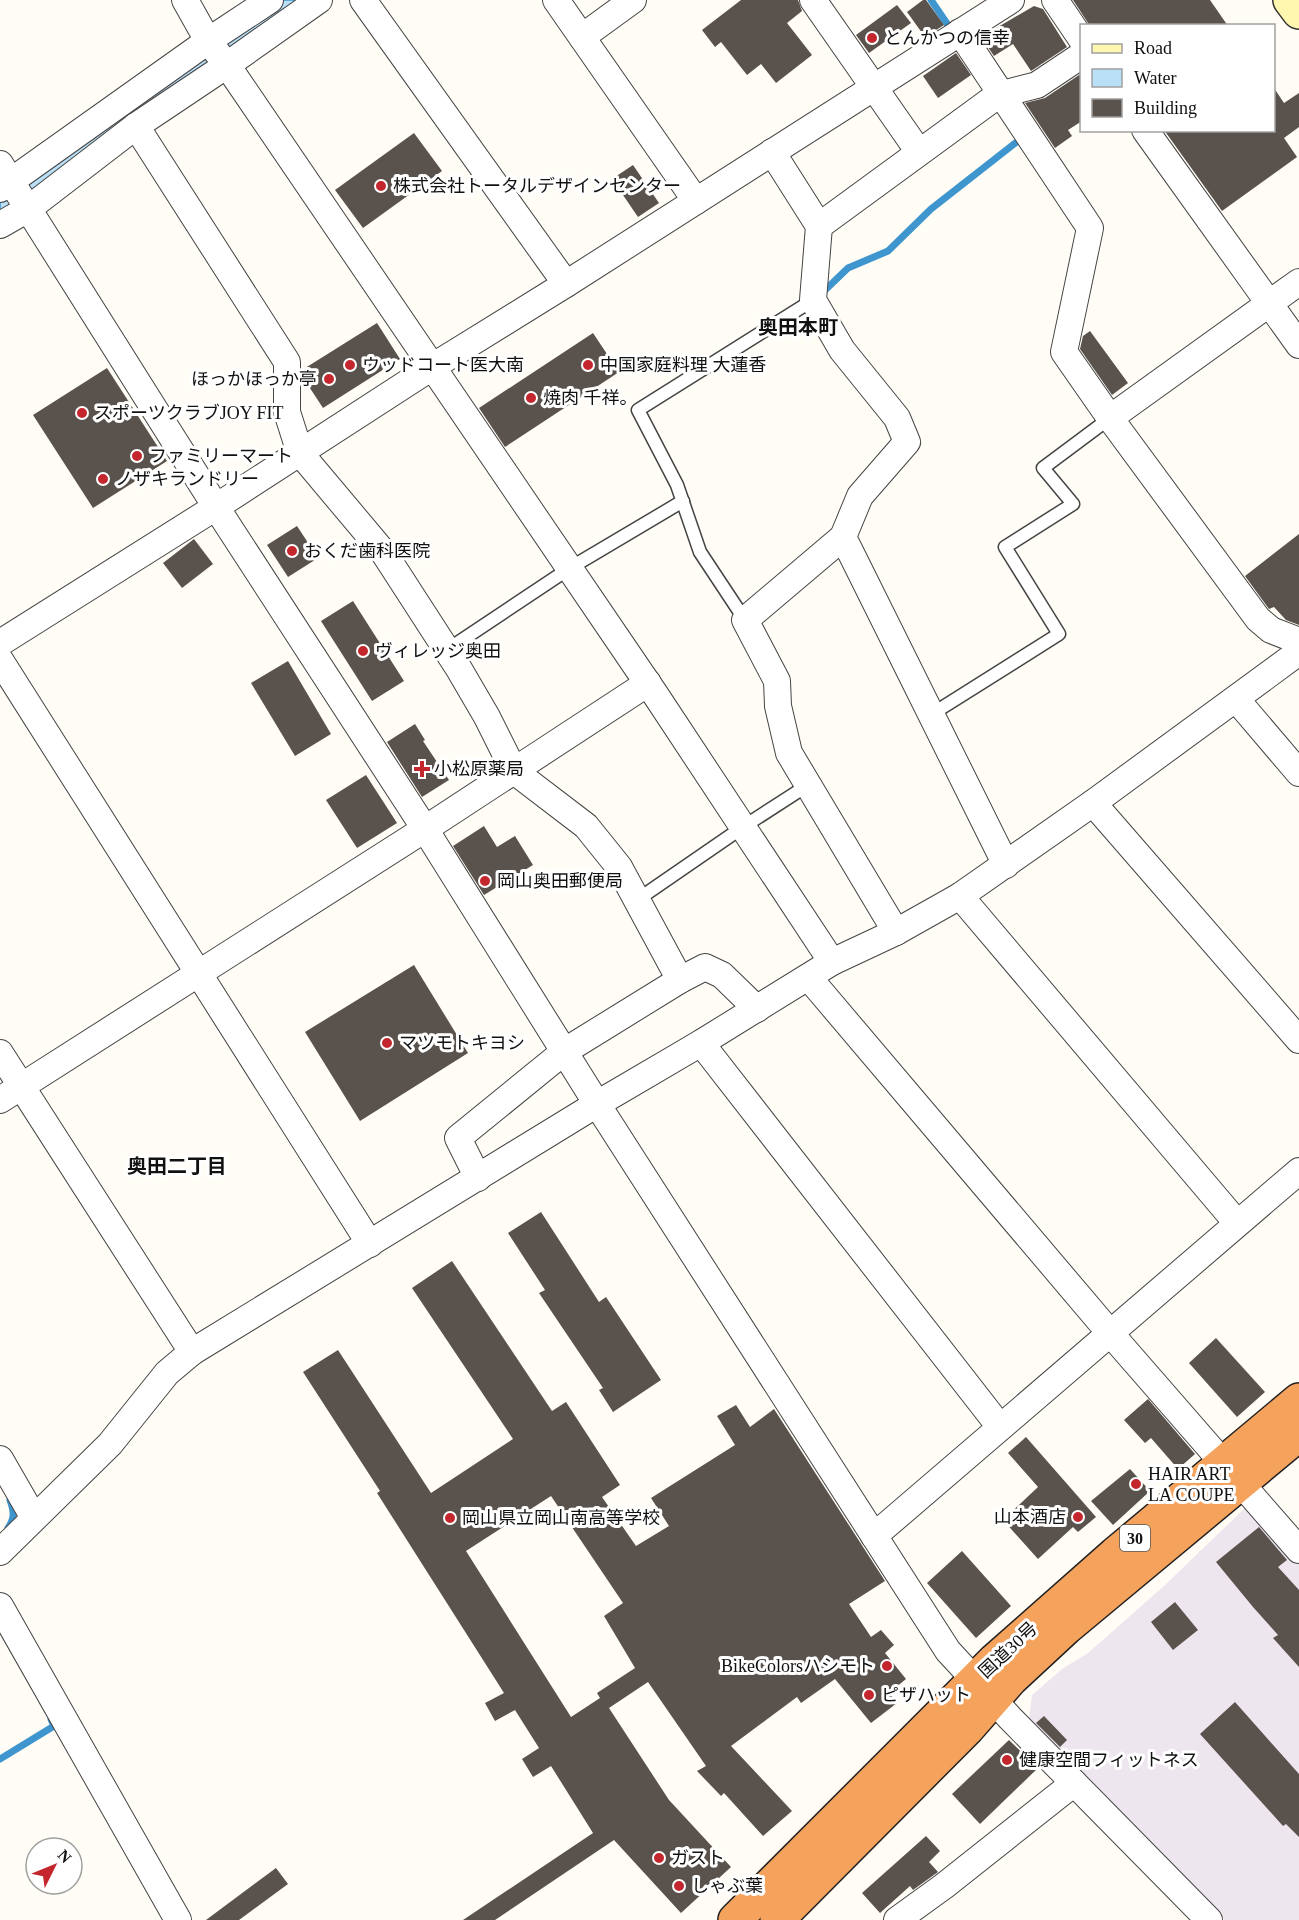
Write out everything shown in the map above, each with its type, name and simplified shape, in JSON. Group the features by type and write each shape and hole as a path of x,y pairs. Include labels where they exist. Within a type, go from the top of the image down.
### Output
{"highway":[{"name":"国道30号","path":"1233,1474 1299,1400"},
{"name":"国道30号","path":"777,1920 968,1728 995,1660 1115,1554 1233,1474 1299,1434"},
{"name":"国道30号","path":"735,1920 984,1690"}],"street":[{"path":"185,0 208,41 227,65 648,683 832,962"},
{"path":"270,0 3,178 28,209 948,1651 1209,1920"},
{"path":"0,225 28,209 136,126 319,0"},
{"path":"363,0 566,284"},
{"path":"556,0 696,201"},
{"path":"582,37 633,0"},
{"path":"813,0 919,152"},
{"path":"0,643 1011,0"},
{"path":"1055,0 1080,37"},
{"path":"1290,0 1299,12"},
{"path":"960,32 1090,228 1064,352 1258,619 1271,630 1299,640"},
{"path":"819,226 1002,94 1037,85 1080,56"},
{"path":"136,126 287,362 287,412 300,453 384,553 487,717 514,771 586,826 619,867 680,980"},
{"path":"1146,132 1299,345"},
{"path":"772,152 819,226 813,300 842,351 897,418 907,442 860,496 843,537 745,620 777,681 778,706 789,753 896,932"},
{"path":"1110,418 1299,282"},
{"path":"843,537 1006,865"},
{"path":"0,1552 110,1444 167,1373 192,1352 832,962 896,932 960,896 1094,803 1299,652"},
{"path":"0,660 370,1244"},
{"path":"0,1100 425,829 648,683"},
{"path":"1236,699 1299,773"},
{"path":"1094,803 1299,1040"},
{"path":"960,896 1237,1223"},
{"path":"478,1178 458,1138 565,1051 680,980 705,967 722,975 757,1009"},
{"path":"808,978 1110,1333 1299,1550"},
{"path":"701,1043 1000,1427"},
{"path":"0,1053 192,1352"},
{"path":"874,1536 1299,1171"},
{"path":"0,1459 34,1518"},
{"path":"0,1606 178,1920"},
{"path":"897,1920 944,1886 1074,1783"}],"lane":[{"path":"745,620 700,552 677,485 638,410 813,300"},
{"path":"932,714 1059,634 1005,548 1072,504 1043,468 1110,418"},
{"path":"447,650 570,568 683,501"},
{"path":"637,900 808,785"}],"shaded area":[{"path":"1248,1505 1299,1562 1299,1920 1225,1920 1029,1719 1032,1695 1062,1669 1088,1653 1165,1585"}],"water":[{"path":"284,0 310,0 0,213 0,198"}],"building":[{"path":"741,0 798,0 802,11 787,23 812,55 776,83 761,64 747,75 721,42 715,47 702,30"},
{"path":"926,0 944,25 925,37 907,12"},
{"path":"1073,0 1210,0 1227,24 1089,24"},
{"path":"897,5 911,23 869,53 856,35"},
{"path":"1034,6 1043,9 1067,47 1031,71 1013,44 994,56 981,37"},
{"path":"956,53 971,75 938,98 923,76"},
{"path":"1080,74 1080,122 1068,130 1072,136 1055,148 1025,103 1045,98"},
{"path":"1275,90 1284,103 1299,93 1299,127 1284,138 1297,157 1222,211 1165,132 1275,132"},
{"path":"414,133 442,171 363,228 335,190"},
{"path":"633,165 659,203 638,217 612,179"},
{"name":"ウッドコート医大南","path":"377,323 400,359 323,408 302,376 302,370"},
{"path":"1090,331 1128,383 1112,395 1080,349 1083,336"},
{"path":"593,333 619,372 505,447 479,408"},
{"path":"107,368 167,461 93,508 33,415"},
{"name":"おくだ歯科医院","path":"297,526 318,558 288,577 267,545"},
{"path":"1299,534 1299,625 1286,620 1274,607 1269,609 1245,576"},
{"path":"194,539 213,564 182,588 163,563"},
{"name":"ヴィレッジ奥田","path":"353,601 404,681 372,701 321,621"},
{"path":"288,661 331,734 295,756 251,683"},
{"path":"415,724 425,740 423,741 449,780 422,797 387,742"},
{"path":"366,775 397,823 357,848 326,800"},
{"path":"484,826 497,847 515,836 533,865 484,895 453,846"},
{"name":"マツモトキヨシ","path":"414,965 468,1053 360,1121 305,1032"},
{"path":"541,1212 599,1302 606,1297 661,1380 613,1412 599,1390 603,1388 539,1293 545,1290 508,1233"},
{"path":"452,1261 552,1411 566,1402 620,1485 602,1497 636,1546 669,1526 651,1498 735,1445 717,1416 736,1405 750,1427 774,1409 885,1581 849,1604 871,1637 881,1630 894,1645 885,1653 906,1679 889,1693 897,1703 871,1723 835,1679 801,1703 797,1697 731,1746 792,1811 763,1836 724,1793 721,1796 697,1771 706,1766 648,1682 609,1708 669,1800 731,1867 681,1913 614,1840 495,1920 463,1920 593,1833 551,1766 533,1777 522,1759 539,1748 515,1710 495,1721 485,1703 504,1693 377,1493 380,1491 303,1372 338,1350 431,1493 513,1439 412,1288","holes":["551,1496 623,1603 604,1616 635,1668 597,1693 600,1698 571,1717 466,1551"]},
{"path":"1216,1338 1265,1392 1237,1417 1189,1363"},
{"path":"1148,1399 1195,1454 1178,1469 1151,1438 1145,1443 1124,1420"},
{"path":"1026,1437 1096,1517 1078,1532 1073,1527 1038,1559 1003,1520 1038,1487 1008,1453"},
{"path":"1130,1469 1150,1491 1113,1525 1091,1501"},
{"path":"1259,1527 1287,1560 1278,1567 1299,1590 1299,1667 1273,1638 1278,1635 1216,1562"},
{"path":"962,1551 1011,1606 976,1638 927,1583"},
{"path":"1175,1602 1198,1630 1173,1650 1151,1622"},
{"path":"1235,1702 1299,1774 1299,1837 1286,1824 1283,1826 1200,1734"},
{"path":"1044,1716 1067,1740 1060,1747 1036,1723"},
{"path":"1009,1740 1038,1768 980,1824 952,1794"},
{"path":"926,1836 940,1851 929,1862 938,1872 913,1890 910,1886 880,1913 862,1893"},
{"path":"276,1868 288,1884 239,1920 206,1920"}],"waterway":[{"path":"931,0 948,25"},
{"path":"821,294 848,268 888,251 931,209 1023,137"},
{"path":"8,1528 13,1514 10,1500"},
{"path":"0,1759 54,1726 51,1719"}],"place":[{"name":"とんかつの信幸","path":"872,38"},
{"name":"株式会社トータルデザインセンター","path":"381,186"},
{"name":"ウッドコート医大南","path":"350,365"},
{"name":"中国家庭料理 大蓮香","path":"588,365"},
{"name":"ほっかほっか亭","path":"329,379"},
{"name":"焼肉 千祥。","path":"531,398"},
{"name":"スポーツクラブJOY FIT","path":"82,413"},
{"name":"ファミリーマート","path":"137,456"},
{"name":"ノザキランドリー","path":"103,479"},
{"name":"おくだ歯科医院","path":"292,551"},
{"name":"ヴィレッジ奥田","path":"363,651"},
{"name":"小松原薬局","path":"422,769"},
{"name":"岡山奥田郵便局","path":"485,881"},
{"name":"マツモトキヨシ","path":"387,1043"},
{"name":"HAIR ART LA COUPE","path":"1136,1484"},
{"name":"山本酒店","path":"1078,1517"},
{"name":"岡山県立岡山南高等学校","path":"450,1518"},
{"name":"BikeColorsハシモト","path":"887,1666"},
{"name":"ピザハット","path":"869,1695"},
{"name":"健康空間フィットネス","path":"1007,1760"},
{"name":"ガスト","path":"659,1858"},
{"name":"しゃぶ葉","path":"679,1886"}],"district":[{"name":"奥田本町","path":"798,327"},
{"name":"奥田二丁目","path":"177,1166"}]}
